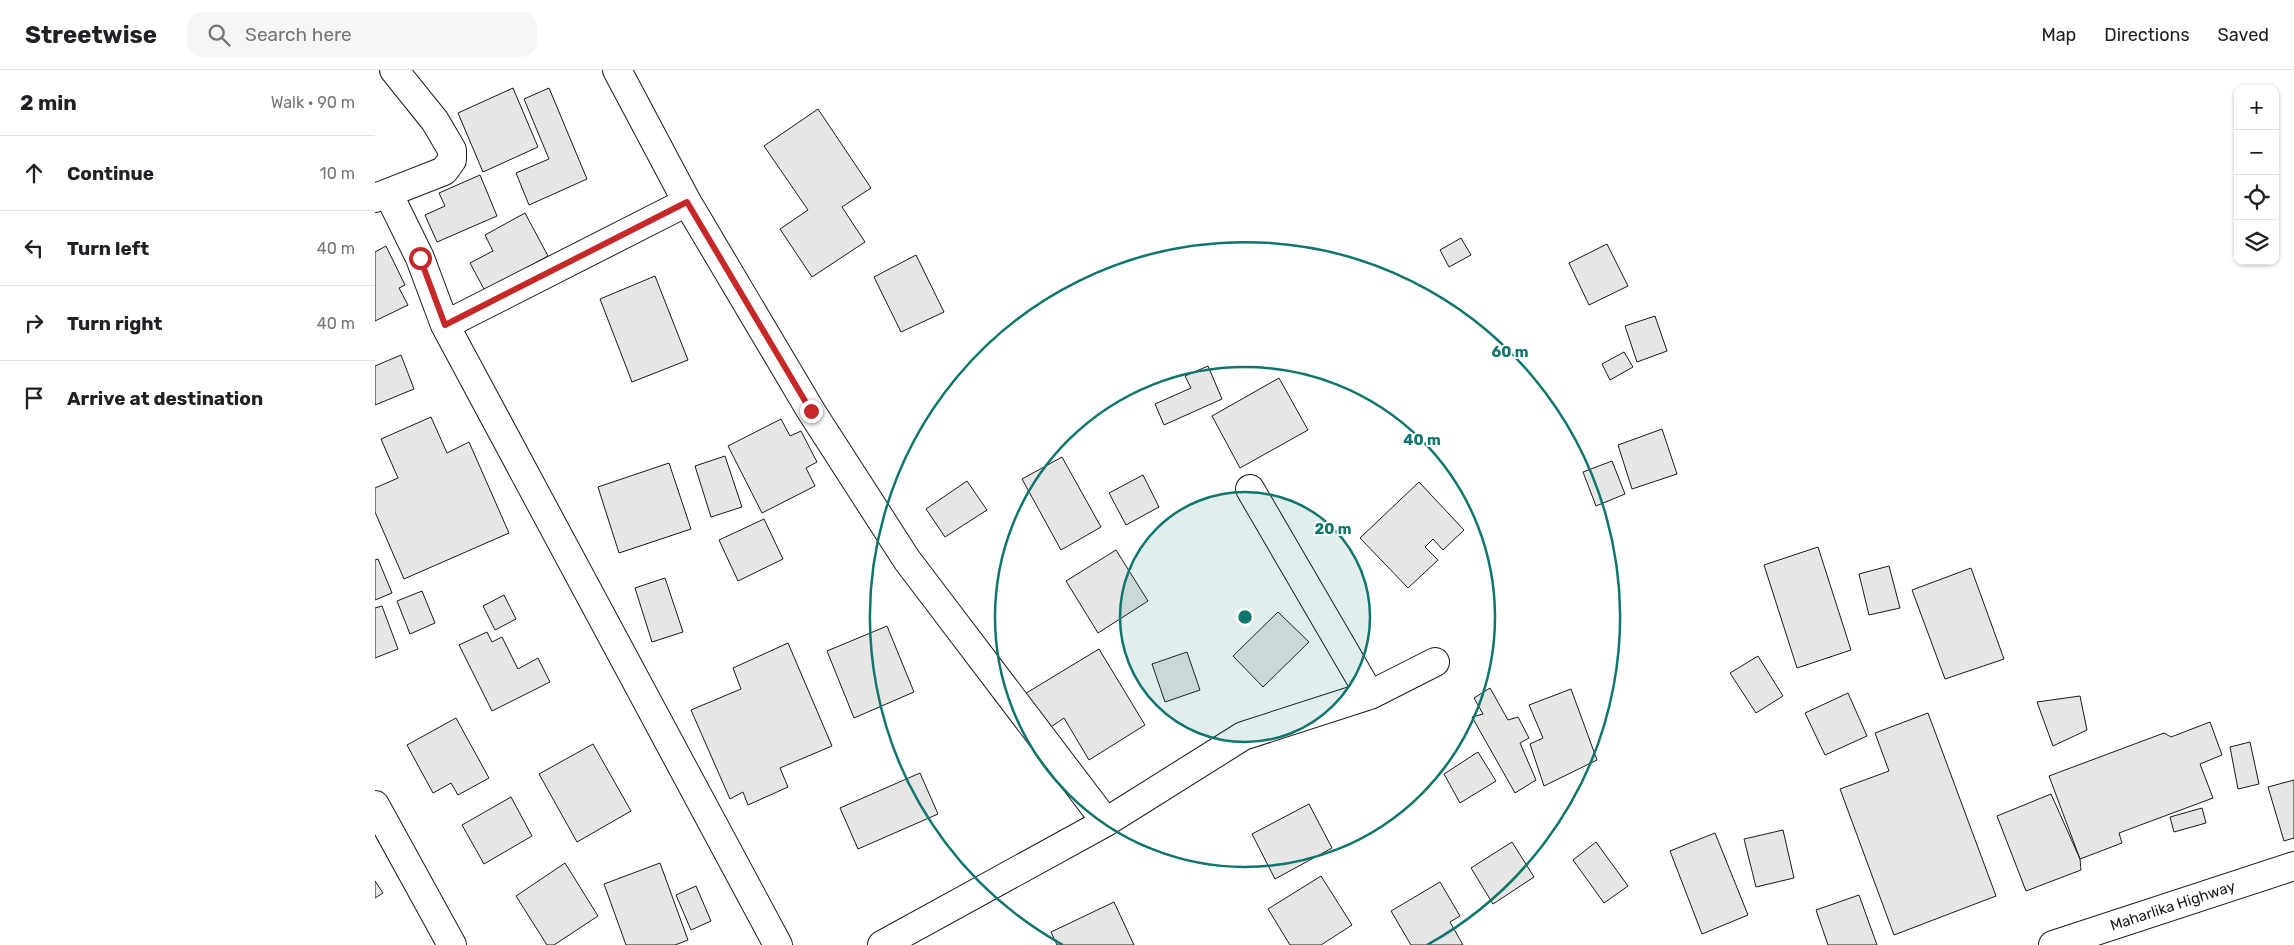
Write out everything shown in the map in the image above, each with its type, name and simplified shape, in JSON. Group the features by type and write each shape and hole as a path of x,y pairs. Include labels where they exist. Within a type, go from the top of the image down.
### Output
{"main road":[{"path":"394,70 443,134 452,150 452,160 444,171 381,195 420,258 445,325 778,945"},
{"path":"617,70 687,202 811,411 907,560 1106,822"},
{"path":"445,325 687,202"},
{"path":"1250,489 1370,695"},
{"path":"882,945 1106,822 1243,736 1370,695 1435,662"},
{"path":"375,805 452,945"},
{"name":"Maharlika Highway","path":"2053,945 2294,866"}],"building":[{"path":"513,88 538,147 483,172 458,113"},
{"path":"549,88 587,179 529,205 516,173 549,159 524,99"},
{"path":"818,109 871,188 842,207 865,242 812,277 780,229 808,210 764,146"},
{"path":"480,175 497,216 437,242 425,215 445,206 439,193"},
{"path":"525,213 548,256 485,291 470,263 493,251 485,235"},
{"path":"1461,238 1471,255 1449,267 1440,250"},
{"path":"1607,244 1628,286 1589,305 1569,263"},
{"path":"386,246 405,285 399,288 408,305 375,321 375,252"},
{"path":"916,255 944,312 901,332 874,277"},
{"path":"655,276 688,360 632,382 600,299"},
{"path":"1655,316 1667,351 1637,362 1625,326"},
{"path":"1624,352 1633,367 1610,380 1602,364"},
{"path":"401,355 414,389 375,405 375,366"},
{"path":"1208,366 1222,399 1164,425 1155,404 1191,388 1185,376"},
{"path":"1279,378 1308,430 1240,468 1212,416"},
{"path":"431,417 447,453 469,442 509,533 404,579 375,512 375,488 398,478 381,439"},
{"path":"781,419 790,436 801,431 817,462 806,468 815,486 762,513 728,446"},
{"path":"1662,429 1677,474 1632,489 1618,445"},
{"path":"725,456 742,507 711,517 695,466"},
{"path":"1062,457 1101,527 1061,550 1022,479"},
{"path":"1612,461 1625,494 1596,506 1583,472"},
{"path":"669,463 691,529 619,553 598,487"},
{"path":"1143,475 1159,507 1126,525 1109,493"},
{"path":"967,481 987,510 945,537 926,509"},
{"path":"1419,482 1464,530 1443,550 1433,539 1425,547 1438,560 1408,588 1360,538"},
{"path":"764,519 783,559 738,581 719,540"},
{"path":"1818,547 1851,650 1797,668 1764,565"},
{"path":"1116,550 1148,601 1098,633 1066,581"},
{"path":"378,559 392,593 375,600 375,560"},
{"path":"1889,566 1900,608 1869,615 1859,574"},
{"path":"1971,568 2004,659 1945,679 1912,590"},
{"path":"665,578 683,632 652,642 635,588"},
{"path":"422,591 435,623 410,634 397,601"},
{"path":"504,595 516,619 495,630 483,606"},
{"path":"382,606 398,649 375,658 375,608"},
{"path":"1278,612 1309,642 1263,687 1233,656"},
{"path":"887,626 914,692 854,718 827,651"},
{"path":"487,632 492,642 502,637 518,669 538,658 550,682 492,711 459,645"},
{"path":"788,643 832,746 780,768 788,787 748,805 743,792 730,799 691,710 741,689 733,668"},
{"path":"1099,649 1145,725 1089,760 1064,718 1045,731 1023,695"},
{"path":"1187,652 1200,690 1165,702 1152,664"},
{"path":"1758,656 1783,696 1756,713 1730,673"},
{"path":"1490,688 1508,720 1518,717 1529,738 1520,743 1536,780 1515,793 1472,717 1483,714 1474,698"},
{"path":"1571,689 1597,760 1544,786 1530,744 1543,738 1529,705"},
{"path":"1848,693 1867,736 1825,755 1805,713"},
{"path":"2080,696 2087,730 2053,746 2037,702"},
{"path":"1928,713 1996,896 1894,935 1840,789 1889,771 1875,733"},
{"path":"456,718 489,778 458,795 451,783 433,793 407,745"},
{"path":"2210,722 2222,755 2200,764 2213,798 2119,833 2122,843 2080,859 2049,776 2164,733 2171,737"},
{"path":"2250,742 2259,784 2238,789 2230,747"},
{"path":"593,744 631,811 577,842 539,774"},
{"path":"1478,752 1496,781 1460,803 1444,774"},
{"path":"920,773 938,814 858,849 840,808"},
{"path":"2294,780 2294,838 2284,841 2268,787"},
{"path":"2051,794 2080,859 2081,870 2026,891 1997,816"},
{"path":"511,797 532,836 484,864 462,825"},
{"path":"1309,804 1332,848 1275,879 1252,834"},
{"path":"2202,808 2206,823 2174,832 2170,817"},
{"path":"1783,830 1794,878 1756,887 1744,839"},
{"path":"1715,833 1748,915 1702,934 1670,851"},
{"path":"1512,842 1534,877 1493,904 1471,868"},
{"path":"1596,842 1628,886 1604,903 1573,860"},
{"path":"565,863 598,916 554,945 547,945 516,896"},
{"path":"660,863 688,940 675,945 626,945 604,884"},
{"path":"1321,876 1352,925 1321,945 1290,945 1268,909"},
{"path":"375,881 383,893 375,898"},
{"path":"1440,882 1460,916 1450,922 1463,945 1411,945 1391,911"},
{"path":"696,886 711,921 691,930 676,895"},
{"path":"1859,895 1877,945 1828,945 1816,910"},
{"path":"1114,902 1134,945 1057,945 1051,932"}],"route":[{"path":"420,258 445,325 687,202 811,411"}]}
